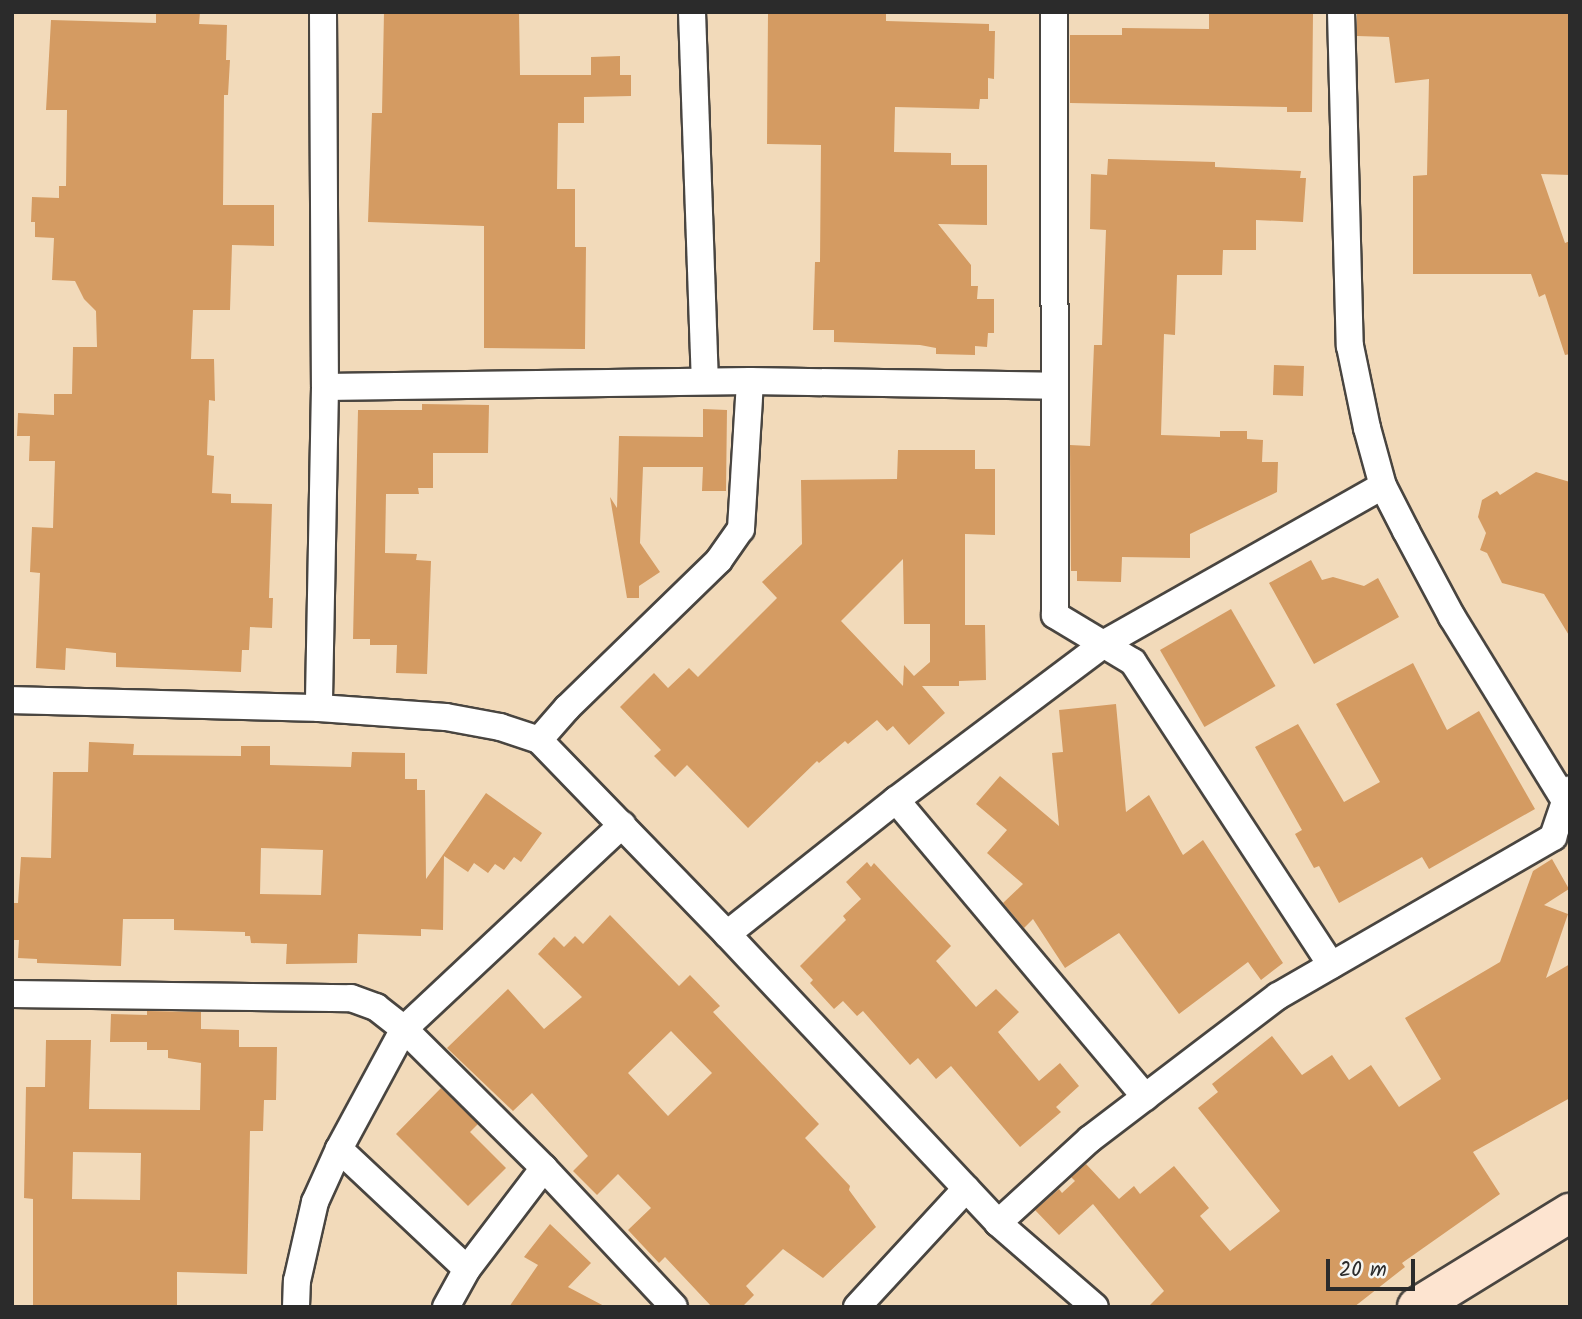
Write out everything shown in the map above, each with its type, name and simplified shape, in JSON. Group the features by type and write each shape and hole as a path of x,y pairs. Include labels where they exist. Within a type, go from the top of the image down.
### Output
{"main road":[{"path":"1417,1307 1570,1213"}],"street":[{"path":"320,708 325,387 323,12"},
{"path":"692,12 705,381"},
{"path":"1054,12 1055,615 1133,662 1331,965"},
{"path":"998,1223 1090,1139 1278,996 1553,837 1568,799 1452,617 1383,485 1367,428 1350,346 1341,12"},
{"path":"325,387 705,381 1054,386"},
{"path":"539,740 567,708 719,560 741,529 750,381"},
{"path":"727,934 897,800 1105,643 1383,485"},
{"path":"12,700 320,708 446,717 499,727 539,740 727,934 998,1223 1095,1307"},
{"path":"897,800 1145,1097"},
{"path":"296,1307 297,1281 315,1202 339,1149 404,1029 621,825"},
{"path":"12,995 351,998 376,1007 404,1029 544,1168 674,1307"},
{"path":"339,1149 467,1269"},
{"path":"446,1307 467,1269 544,1168"},
{"path":"857,1307 966,1189"}],"building":[{"path":"156,12 200,12 199,24 227,25 226,60 230,60 228,95 224,95 223,205 274,205 274,246 232,245 230,310 193,310 191,359 214,359 215,401 209,400 207,455 214,456 212,493 231,494 231,503 272,504 269,598 273,598 272,628 250,627 249,650 242,650 241,672 116,667 116,653 66,648 65,670 36,668 40,573 30,572 32,527 53,528 55,461 29,461 30,436 17,436 18,413 54,415 54,394 72,394 73,347 97,347 96,311 84,299 75,281 52,280 54,238 35,237 35,222 31,222 32,197 59,198 59,186 66,186 67,110 46,110 51,20 156,23"},
{"path":"384,12 519,12 520,75 591,75 591,57 620,56 620,75 631,75 631,96 584,97 584,123 558,123 557,189 575,189 575,247 586,247 585,349 484,348 484,226 368,222 372,113 382,113"},
{"path":"768,12 886,12 886,21 989,24 989,31 995,31 994,79 988,78 988,99 980,99 979,109 895,107 894,152 951,153 951,165 987,165 987,225 938,224 971,265 971,286 978,286 977,299 994,299 994,333 988,333 987,347 975,346 975,355 936,354 936,348 920,345 834,342 834,330 813,330 815,262 820,262 821,145 767,144"},
{"path":"1209,12 1313,14 1312,112 1287,112 1287,107 1070,103 1070,35 1122,35 1122,28 1209,29"},
{"path":"1570,12 1570,175 1541,174 1565,243 1570,241 1570,354 1565,355 1545,294 1539,297 1531,274 1413,274 1413,176 1427,175 1429,79 1395,83 1389,37 1357,36 1357,13"},
{"path":"1108,159 1215,162 1215,167 1301,171 1300,178 1306,178 1303,222 1256,220 1256,250 1223,250 1222,275 1177,275 1175,335 1164,334 1161,435 1220,437 1220,431 1247,431 1247,439 1263,440 1262,462 1278,462 1277,492 1190,534 1190,558 1122,557 1121,582 1077,581 1077,571 1071,571 1070,445 1090,446 1094,345 1102,345 1106,230 1090,229 1091,174 1107,175"},
{"path":"1274,365 1304,366 1303,396 1273,395"},
{"path":"422,404 489,405 488,453 433,453 433,488 418,488 419,494 386,494 385,553 417,554 416,560 431,561 427,674 396,673 397,645 370,645 370,639 353,639 358,410 422,410"},
{"path":"703,409 727,410 726,491 702,491 703,467 643,467 640,543 660,572 639,586 639,598 627,598 610,497 617,508 619,436 703,437"},
{"path":"898,450 975,450 975,469 995,469 995,535 965,534 965,625 985,625 986,680 959,681 959,686 922,686 945,713 909,745 893,726 887,731 877,720 848,744 845,741 819,763 817,761 748,828 687,765 675,777 654,756 661,750 620,707 654,673 668,688 689,668 698,677 777,598 762,582 802,544 801,480 897,479","holes":["903,559 904,624 930,624 930,662 914,676 904,665 903,686 841,621"]},
{"path":"1536,472 1570,482 1570,637 1544,594 1502,583 1487,553 1480,550 1486,533 1478,517 1482,500 1497,491 1500,495"},
{"path":"1311,560 1322,580 1333,577 1364,586 1378,578 1399,617 1314,664 1269,583"},
{"path":"1231,609 1276,686 1204,727 1160,650"},
{"path":"1413,663 1447,730 1479,711 1535,809 1429,869 1422,857 1339,903 1319,866 1314,868 1295,834 1302,830 1255,747 1298,724 1344,802 1380,782 1336,704"},
{"path":"1116,704 1126,812 1149,795 1183,855 1203,840 1283,963 1261,980 1248,962 1179,1014 1119,933 1065,968 1033,919 1024,928 1003,903 1023,884 987,853 1007,830 976,804 1000,776 1059,826 1052,753 1063,752 1059,710"},
{"path":"89,742 134,744 133,755 241,756 241,746 270,746 270,765 351,767 352,752 405,753 405,779 417,779 417,790 425,790 426,879 486,793 542,833 521,862 514,857 504,870 495,864 488,873 474,863 468,872 444,856 443,930 421,929 421,936 358,934 357,963 286,964 287,944 251,943 250,936 245,936 245,932 174,930 174,919 123,919 121,966 37,963 37,959 18,958 19,940 13,940 13,903 18,903 21,857 51,858 53,772 88,772","holes":["261,848 323,850 321,895 260,894"]},
{"path":"1552,859 1569,889 1544,905 1568,914 1546,978 1570,964 1570,1098 1473,1152 1500,1194 1402,1263 1405,1267 1354,1307 1148,1307 1164,1291 1093,1204 1059,1235 1035,1210 1059,1189 1062,1193 1075,1181 1071,1177 1086,1164 1119,1199 1134,1186 1140,1194 1174,1166 1209,1208 1200,1216 1230,1251 1280,1211 1198,1108 1218,1092 1212,1084 1272,1036 1302,1075 1332,1055 1349,1080 1371,1065 1399,1107 1441,1079 1405,1018 1500,962 1533,871"},
{"path":"867,862 871,867 874,863 951,946 936,961 976,1007 996,989 1019,1012 998,1032 1039,1081 1060,1063 1079,1086 1056,1107 1061,1112 1020,1147 951,1066 936,1079 918,1058 910,1065 863,1011 857,1016 843,1001 834,1009 810,983 813,980 800,966 846,920 843,916 861,899 846,882"},
{"path":"610,915 679,986 690,975 720,1006 713,1012 819,1124 805,1138 850,1186 849,1190 876,1227 823,1278 783,1249 746,1286 754,1295 742,1307 712,1307 665,1257 659,1263 628,1230 651,1208 618,1174 597,1195 573,1171 588,1156 532,1093 513,1111 447,1048 508,989 544,1029 582,997 538,954 554,937 564,947 575,936 583,944","holes":["671,1031 712,1073 668,1116 628,1073"]},
{"path":"147,1011 201,1012 201,1029 239,1030 239,1047 277,1047 276,1100 264,1100 263,1131 250,1131 247,1274 177,1272 177,1307 33,1305 33,1199 24,1198 26,1087 45,1087 46,1040 91,1040 89,1109 200,1110 201,1063 168,1058 168,1050 147,1050 147,1042 110,1042 111,1014 147,1015","holes":["73,1152 141,1153 140,1200 72,1199"]},
{"path":"441,1088 478,1124 470,1132 506,1168 468,1206 396,1134"},
{"path":"550,1224 591,1263 568,1287 606,1307 509,1307 538,1265 524,1257"}]}
